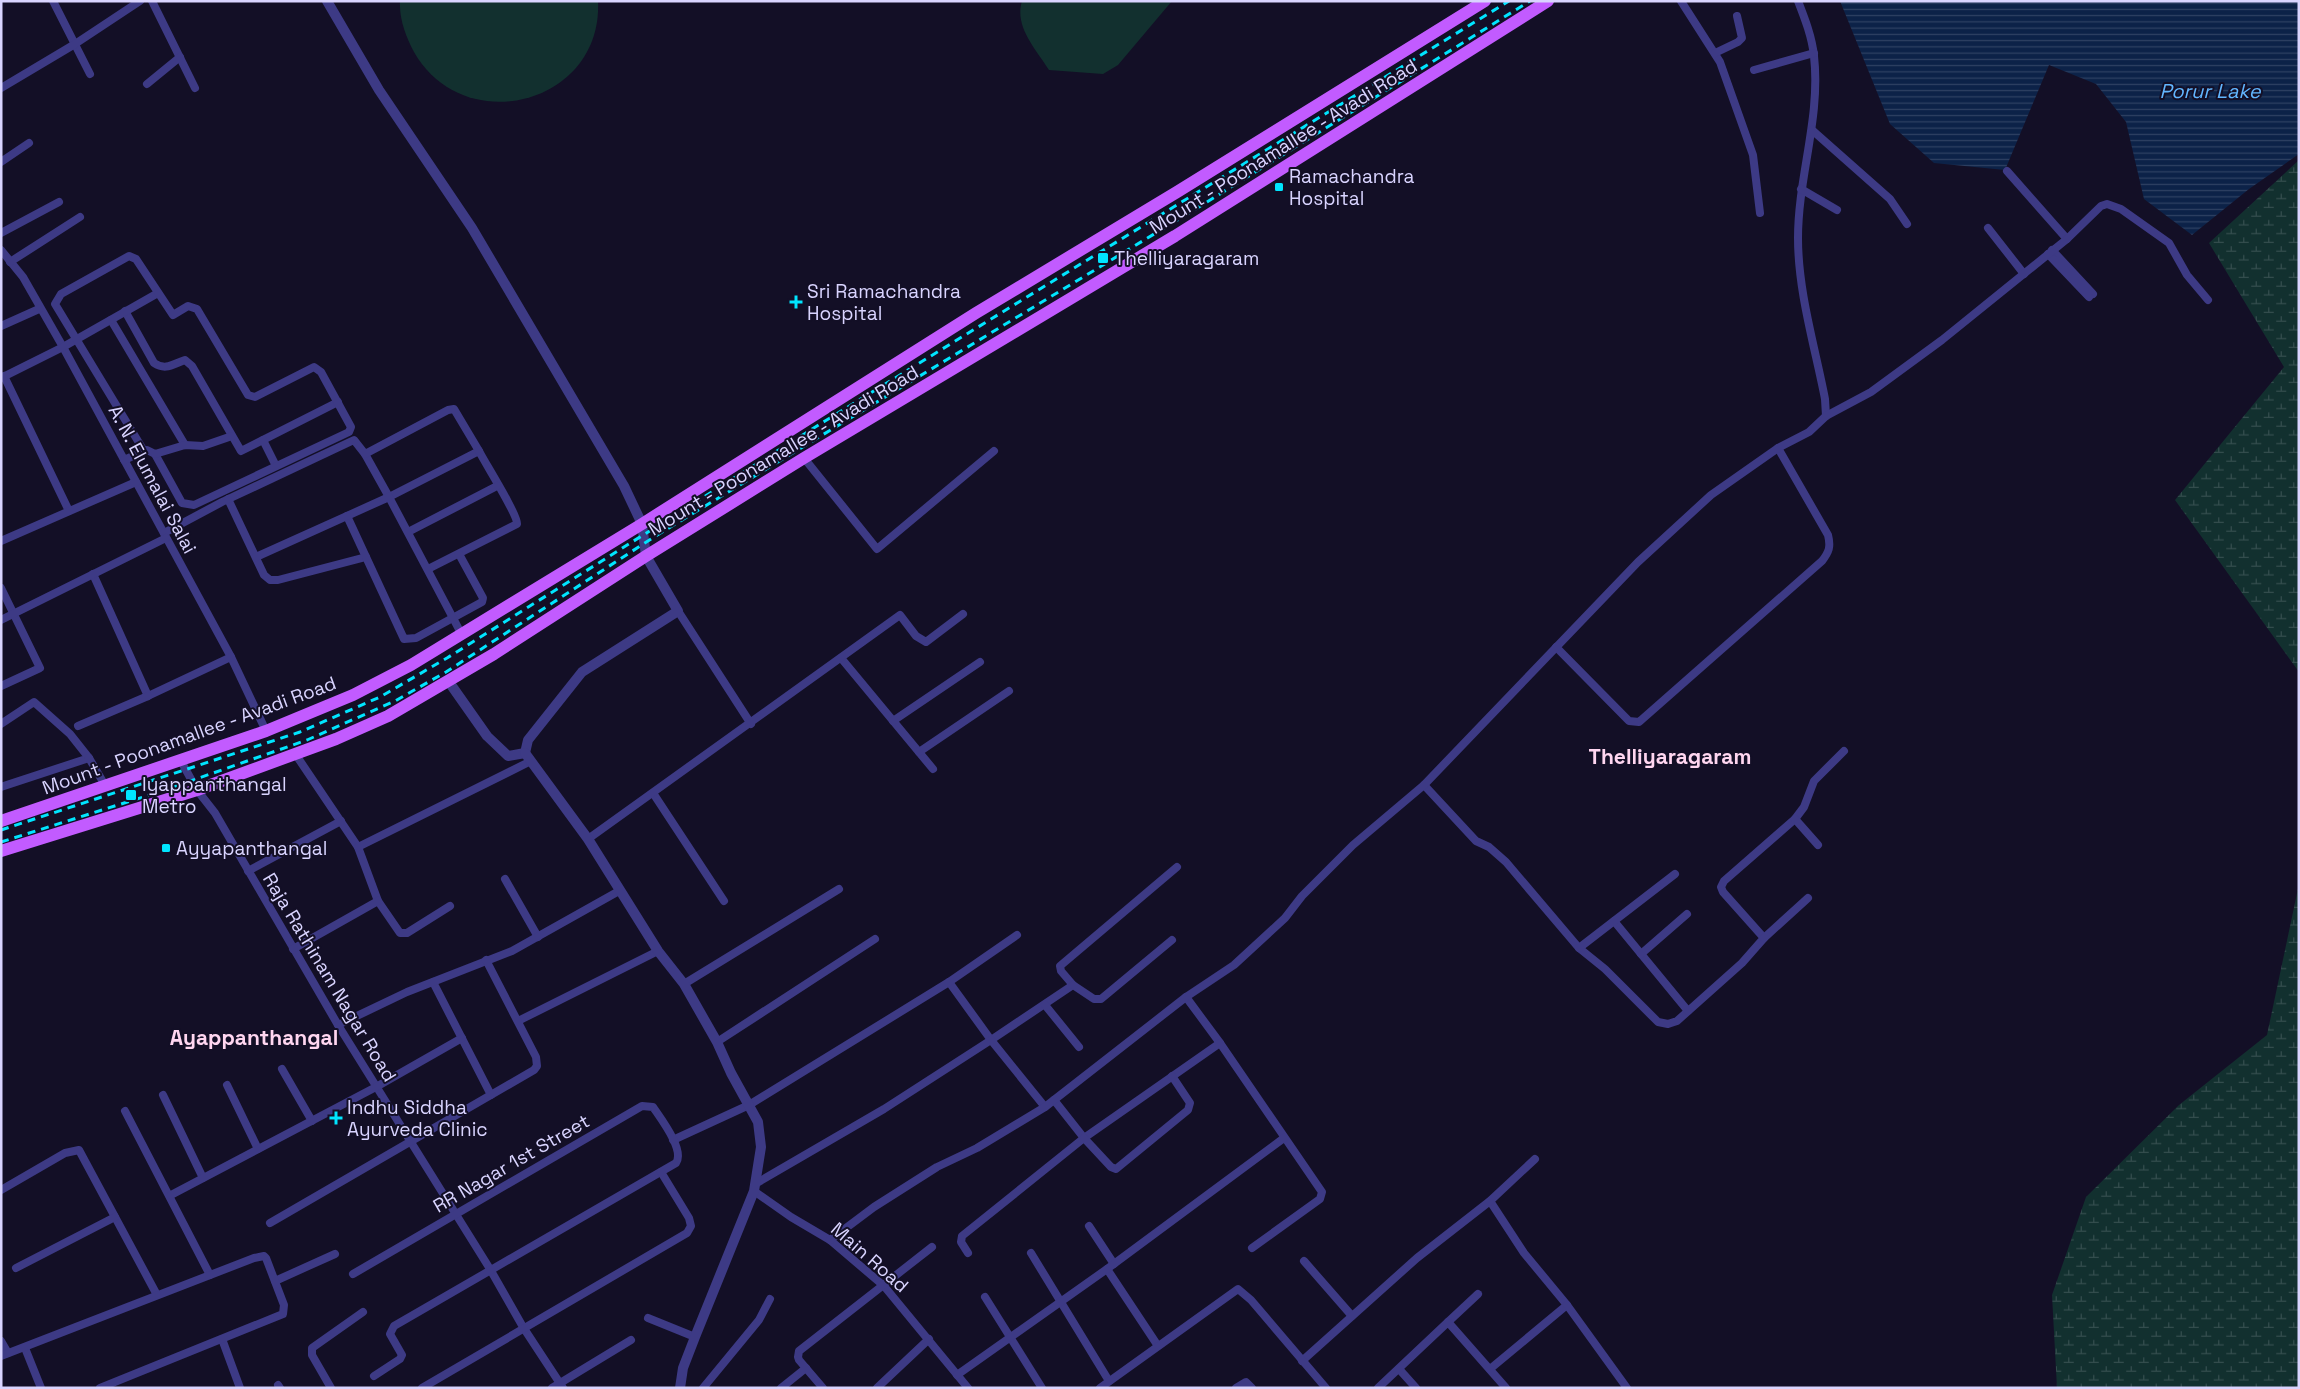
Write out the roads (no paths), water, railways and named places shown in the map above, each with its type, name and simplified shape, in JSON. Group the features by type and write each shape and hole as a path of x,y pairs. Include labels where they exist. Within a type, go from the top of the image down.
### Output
{"main road":[{"name":"Mount - Poonamallee - Avadi Road","path":"1,822 181,761 266,730 353,695 462,635 976,313 1177,192 1485,1"},
{"name":"Mount - Poonamallee - Avadi Road","path":"1,851 197,790 296,755 388,716 449,682 804,458 1175,236 1548,1"}],"street":[{"path":"53,1 90,74"},
{"path":"1,88 75,44 140,1"},
{"path":"152,1 195,88"},
{"path":"327,1 379,90 472,228 624,486 642,524 646,556 678,611 751,724"},
{"path":"1681,1 1715,54 1753,155 1760,213"},
{"path":"1798,1 1810,32 1814,53 1815,94 1812,130 1801,188 1798,238 1801,278 1825,399 1826,416"},
{"path":"1715,54 1742,38 1737,16"},
{"path":"1754,70 1814,53"},
{"path":"147,84 180,57"},
{"path":"1812,130 1890,199 1907,224"},
{"path":"1,162 29,142"},
{"path":"2007,171 2066,239"},
{"path":"1801,188 1837,210"},
{"path":"1,233 59,202"},
{"path":"830,1240 874,1207 937,1167 999,1136 1045,1107 1186,997 1251,951 1348,850 1424,785 1638,562 1711,495 1778,448 1809,432 1826,416 1872,392 1942,340 2024,274 2066,239 2101,206 2114,205 2169,243 2188,275 2208,300"},
{"path":"10,262 80,217"},
{"path":"1988,228 2024,274"},
{"name":"A. N. Elumalai Salai","path":"1,250 23,276 39,309 63,347 231,657 266,730"},
{"path":"2050,252 2091,296"},
{"path":"124,460 147,450 155,454 182,503 198,503 352,430 321,372 314,368 255,397 248,395 197,310 188,306 173,315 136,259 132,256 124,256 57,298 55,304 144,451"},
{"path":"68,511 3,377 63,347 158,293"},
{"path":"1,326 39,309"},
{"path":"125,311 154,363 163,368 185,360 189,362 241,451 338,402"},
{"path":"111,320 185,445"},
{"path":"366,454 448,410 454,409 497,486 516,515 517,524 428,569"},
{"path":"155,454 185,445 203,446 232,436"},
{"path":"263,440 276,466"},
{"path":"1,620 93,574 228,499 354,440 366,454 462,635"},
{"path":"1556,647 1630,720 1639,722 1822,562 1828,554 1831,545 1828,535 1778,448"},
{"path":"256,557 389,497 479,451"},
{"path":"804,458 877,549 994,451"},
{"path":"1,541 136,482"},
{"path":"408,532 497,486"},
{"path":"228,499 264,575 270,580 278,580 366,557"},
{"path":"347,516 404,639 416,638 482,602 483,598 459,554"},
{"path":"93,574 148,696"},
{"path":"1,588 40,668 1,686"},
{"path":"678,611 582,672 528,740 528,757 588,839 658,951 684,984 717,1042 758,1122 762,1147 755,1187 683,1368 680,1388"},
{"path":"588,839 751,724 900,615 916,636 926,642 963,614"},
{"path":"78,726 231,657"},
{"path":"841,658 933,769"},
{"path":"894,722 980,662"},
{"path":"449,682 487,736 508,756 528,757"},
{"path":"919,752 1010,692"},
{"path":"1,724 34,702 70,734 89,758 106,786"},
{"path":"1764,938 1725,896 1721,887 1733,871 1795,819 1804,807 1814,781 1844,751"},
{"path":"296,755 358,848 378,901 398,931 403,934 450,906"},
{"path":"358,848 528,757"},
{"path":"1,787 89,758"},
{"name":"Raja Rathinam Nagar Road","path":"181,761 197,790 215,813 338,1025 454,1215 490,1269 523,1327 562,1385"},
{"path":"1424,785 1476,841 1489,847 1506,862 1579,948 1604,968 1658,1022 1672,1024 1688,1011 1742,963 1764,938 1808,898"},
{"path":"653,794 724,901"},
{"path":"1795,819 1818,845"},
{"path":"248,871 341,821"},
{"path":"1172,940 1101,999 1094,999 1073,985 1061,972 1060,966 1177,867"},
{"path":"1579,948 1675,874"},
{"path":"505,879 538,936"},
{"path":"684,984 839,889"},
{"path":"338,1025 406,992 512,951 619,891"},
{"path":"293,949 378,901"},
{"path":"1641,954 1687,914"},
{"path":"1614,921 1688,1011"},
{"path":"374,1376 401,1358 402,1352 390,1334 394,1326 661,1172 679,1159 674,1140 749,1105 950,982 1017,935"},
{"path":"717,1042 875,939"},
{"path":"518,1021 658,951"},
{"path":"270,1223 534,1070 537,1066 536,1056 486,960"},
{"path":"433,982 490,1095"},
{"path":"950,982 991,1040 1045,1107"},
{"path":"755,1187 991,1040 1073,985"},
{"path":"1186,997 1321,1189 1322,1196 1252,1248"},
{"path":"1045,1005 1079,1047"},
{"path":"170,1195 376,1087 462,1038"},
{"path":"968,1253 961,1242 962,1236 1084,1138 1220,1043"},
{"path":"282,1069 312,1121"},
{"path":"1054,1100 1084,1138 1111,1167 1120,1167 1190,1107 1188,1099 1172,1076"},
{"path":"227,1085 258,1149"},
{"path":"163,1095 203,1178"},
{"name":"RR Nagar 1st Street","path":"353,1274 642,1106 653,1107 674,1140"},
{"path":"125,1111 210,1275"},
{"path":"957,1375 1110,1267 1284,1138"},
{"path":"1,1190 65,1153 76,1149 81,1152 157,1295"},
{"path":"1302,1361 1430,1247 1490,1201 1535,1159"},
{"path":"422,1388 523,1327 687,1233 690,1226 689,1218 661,1172"},
{"name":"Main Road","path":"755,1187 791,1217 830,1240 884,1286 968,1388"},
{"path":"1490,1201 1524,1253 1566,1305 1627,1388"},
{"path":"16,1268 116,1217"},
{"path":"1089,1226 1110,1267 1158,1346"},
{"path":"823,1388 798,1357 799,1351 932,1247"},
{"path":"1031,1253 1109,1381"},
{"path":"275,1281 336,1254"},
{"path":"1,1341 5,1355 157,1295 264,1256 284,1305 283,1314 100,1388"},
{"path":"1304,1261 1352,1316"},
{"path":"1100,1388 1238,1289 1251,1300 1326,1388"},
{"path":"1378,1388 1478,1294"},
{"path":"985,1297 1042,1388"},
{"path":"703,1388 759,1320 770,1299"},
{"path":"1490,1369 1566,1305"},
{"path":"331,1388 312,1355 312,1348 363,1312"},
{"path":"648,1318 695,1336"},
{"path":"1448,1322 1506,1388"},
{"path":"222,1339 240,1388"},
{"path":"877,1388 929,1339"},
{"path":"552,1388 562,1385 631,1340"},
{"path":"25,1348 41,1388"},
{"path":"781,1388 806,1368"},
{"path":"1399,1369 1416,1388"},
{"path":"1236,1388 1246,1382 1252,1388"}],"water":[{"name":"Porur Lake","path":"1840,1 2299,1 2299,154 2249,189 2192,235 2144,199 2126,122 2096,84 2049,65 2005,170 1934,163 1890,124"}],"railway":[{"path":"1,830 300,732 380,697 447,658 825,421 1509,1"},
{"path":"1,842 162,791 307,740 395,701 446,672 654,537 1207,202 1530,1"}],"place":[{"name":"Ramachandra Hospital","path":"1279,187"},
{"name":"Thelliyaragaram","path":"1103,258"},
{"name":"Sri Ramachandra Hospital","path":"796,302"},
{"name":"Iyappanthangal Metro","path":"131,795"},
{"name":"Ayyapanthangal","path":"166,848"},
{"name":"Indhu Siddha Ayurveda Clinic","path":"336,1118"}],"district":[{"name":"Thelliyaragaram","path":"1670,757"},
{"name":"Ayappanthangal","path":"254,1038"}]}
